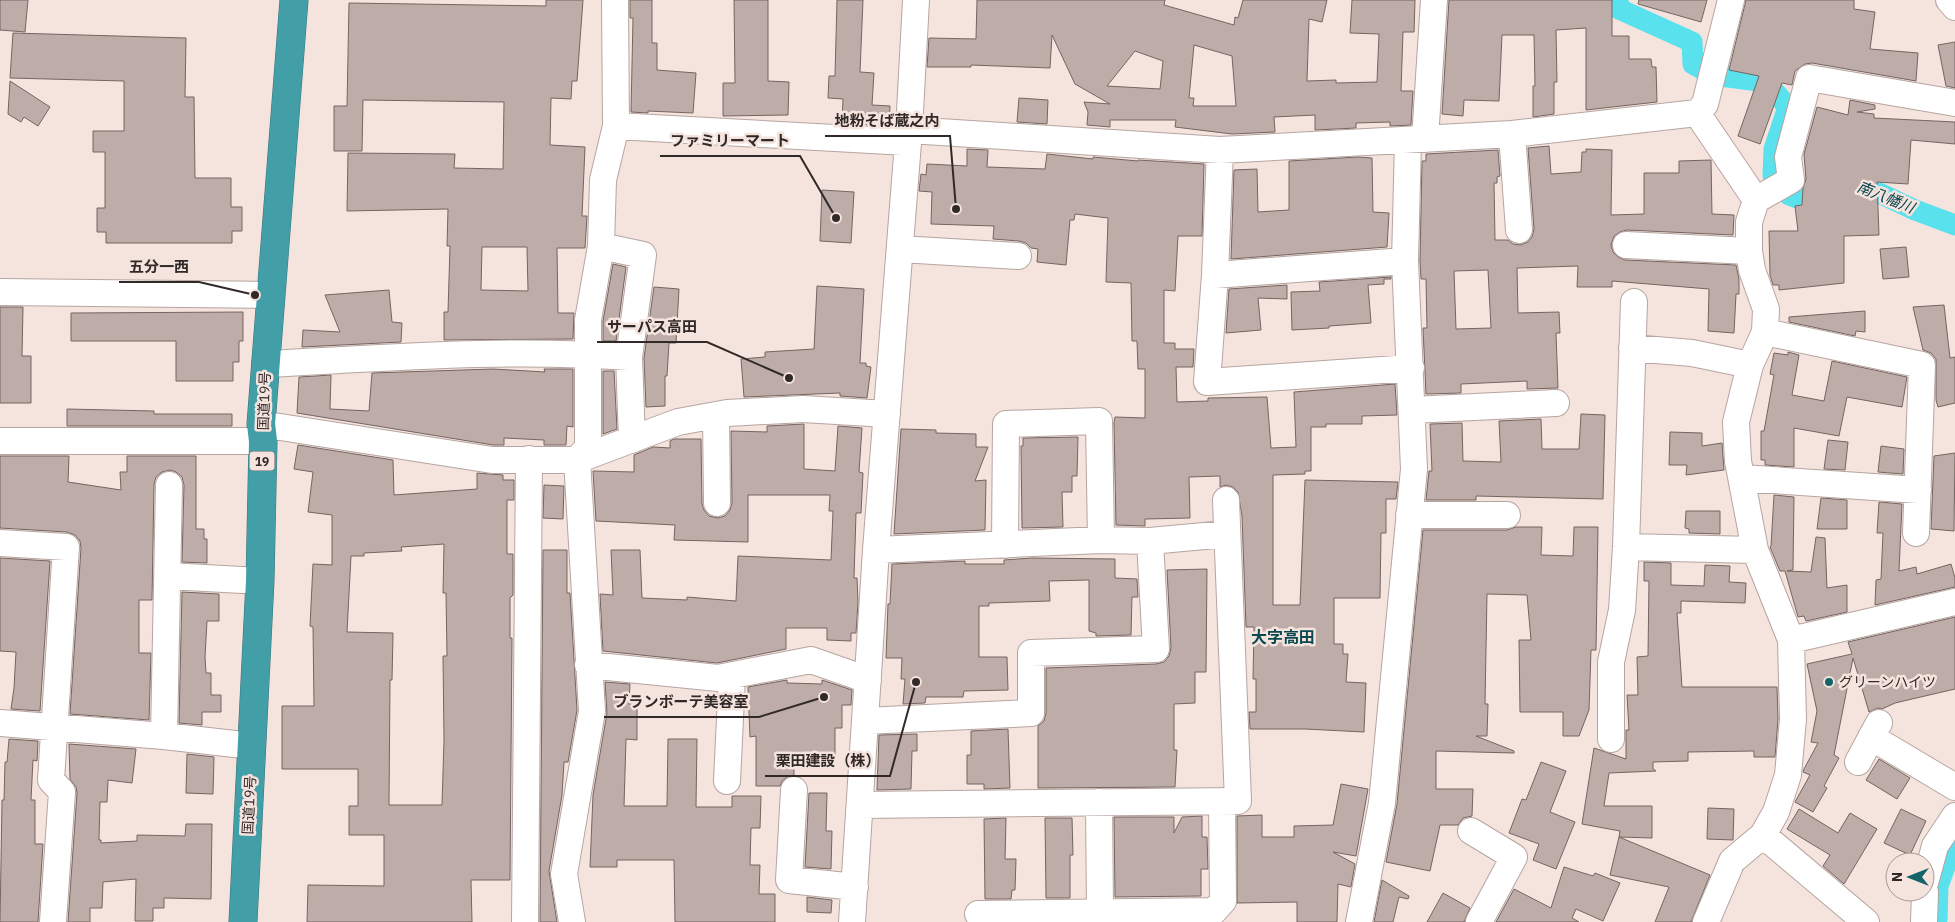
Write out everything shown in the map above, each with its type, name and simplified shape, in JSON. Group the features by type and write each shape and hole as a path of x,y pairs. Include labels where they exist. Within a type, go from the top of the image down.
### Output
{"highway":[{"name":"国道19号","path":"243,922 260,581 265,364 294,0"}],"street":[{"path":"572,922 564,874 592,711 577,460 588,447 588,320 601,246 603,180 616,126 615,0"},
{"path":"852,922 876,550 900,249 916,0"},
{"path":"1358,922 1382,803 1414,469 1405,261 1434,0"},
{"path":"616,126 908,136 1220,150 1512,134 1697,113 1705,104 1731,0"},
{"path":"1949,0 1955,7"},
{"path":"1706,922 1732,861 1763,835 1776,812 1788,775 1794,713 1791,640 1755,550 1738,461 1736,422 1750,365 1765,332 1766,309 1752,270 1749,251 1749,222 1756,200 1791,180 1788,157 1809,78 1955,103"},
{"path":"1697,113 1756,200"},
{"path":"1512,134 1519,230"},
{"path":"1220,150 1215,275 1207,382 1411,368"},
{"path":"1626,245 1749,251"},
{"path":"601,246 642,255 629,356 632,440"},
{"path":"900,249 1018,256"},
{"path":"1215,275 1405,261"},
{"path":"0,292 270,295"},
{"path":"1610,739 1610,662 1622,610 1626,547 1634,302"},
{"path":"1765,332 1922,366 1916,533"},
{"path":"1632,348 1692,353 1750,365"},
{"path":"265,364 440,356 587,354 629,356"},
{"path":"1412,410 1556,403"},
{"path":"0,441 262,432 492,460 577,460 678,422 727,413 803,409 887,414"},
{"path":"716,415 717,503"},
{"path":"1005,545 1006,424 1099,421 1101,540"},
{"path":"525,922 529,459"},
{"path":"1742,478 1918,490"},
{"path":"164,736 169,485"},
{"path":"860,805 1238,801 1226,500"},
{"path":"1410,515 1507,515"},
{"path":"876,550 1101,540 1150,541 1226,534"},
{"path":"865,720 1031,713 1031,653 1156,649 1150,541"},
{"path":"0,543 66,546 51,780 62,792 53,922"},
{"path":"1626,547 1755,550"},
{"path":"168,576 260,581"},
{"path":"1791,640 1955,602"},
{"path":"588,665 718,678 811,660 868,680"},
{"path":"727,781 732,676"},
{"path":"0,722 164,736 252,746"},
{"path":"1858,762 1875,730 1955,787"},
{"path":"794,790 789,880 855,887"},
{"path":"978,914 1214,911 1222,901 1222,801"},
{"path":"1099,802 1100,913"},
{"path":"1933,852 1935,846 1955,816"},
{"path":"1471,831 1514,857 1479,922"},
{"path":"1763,835 1866,922"},
{"path":"1924,902 1924,922"}],"building":[{"path":"0,0 28,0 25,32 0,30"},
{"path":"546,0 583,0 577,81 572,81 571,99 551,98 550,145 585,147 582,216 587,216 585,248 557,248 558,313 574,313 573,339 444,340 444,312 448,312 450,246 447,246 448,209 347,211 348,153 455,154 454,168 503,169 504,102 363,100 362,151 334,151 334,106 347,106 349,3 546,6","holes":["482,247 527,247 528,291 481,290"]},
{"path":"630,0 652,0 652,43 657,43 657,70 696,73 693,113 631,112 633,18 630,18"},
{"path":"734,0 768,0 768,81 789,82 788,115 723,116 723,83 735,83"},
{"path":"837,0 863,0 860,72 874,73 872,105 890,106 889,126 842,123 843,99 828,98 829,76 835,76"},
{"path":"977,0 1165,0 1164,5 1234,25 1235,17 1238,18 1243,0 1327,0 1322,22 1309,19 1307,81 1336,80 1336,83 1377,82 1379,34 1350,33 1352,0 1415,0 1414,32 1403,32 1401,91 1413,91 1411,125 1390,126 1390,122 1356,123 1356,128 1315,130 1315,115 1274,117 1275,132 1232,134 1175,127 1176,120 1110,120 1110,127 1087,125 1088,112 1084,102 1110,104 1075,84 1052,35 1050,68 971,65 971,67 927,67 929,38 976,39","holes":["1194,45 1232,56 1236,106 1193,106 1194,98 1189,98","1135,51 1163,61 1160,89 1107,86"]},
{"path":"1449,0 1612,0 1612,36 1629,36 1629,59 1651,59 1652,67 1656,67 1657,102 1586,110 1586,28 1556,30 1557,82 1554,82 1554,114 1533,117 1533,86 1535,86 1534,35 1502,35 1499,101 1464,100 1463,116 1442,114"},
{"path":"1639,0 1707,0 1701,22 1638,4"},
{"path":"1746,0 1854,0 1854,9 1875,12 1870,49 1918,53 1916,81 1812,63 1805,64 1795,71 1792,85 1782,83 1760,144 1738,136 1759,76 1729,70"},
{"path":"13,33 186,38 185,97 194,97 195,178 231,178 231,207 242,207 242,231 232,231 232,243 106,243 106,232 97,232 97,208 105,208 105,152 93,152 93,131 124,131 124,81 10,78"},
{"path":"1955,42 1955,88 1946,86 1938,45"},
{"path":"10,81 50,107 38,126 24,117 21,122 8,114"},
{"path":"1019,98 1048,100 1047,124 1017,122"},
{"path":"1850,100 1875,105 1875,109 1857,112 1874,114 1874,118 1955,122 1955,144 1911,140 1908,184 1877,182 1879,235 1844,236 1844,283 1779,290 1779,285 1773,285 1770,275 1769,231 1798,231 1795,206 1802,205 1803,188 1806,179 1804,154 1817,107 1848,115"},
{"path":"1549,146 1551,174 1581,172 1582,152 1586,152 1586,149 1612,150 1611,215 1644,214 1644,173 1679,173 1679,161 1711,160 1712,214 1734,215 1733,235 1627,230 1614,236 1611,245 1613,252 1625,260 1736,265 1739,279 1739,294 1736,294 1734,333 1708,331 1709,289 1612,281 1612,287 1577,287 1578,266 1517,268 1518,313 1559,312 1560,333 1556,333 1558,388 1527,389 1527,381 1461,384 1461,393 1426,394 1423,328 1427,328 1426,279 1421,279 1420,261 1422,161 1426,161 1426,154 1498,150 1500,176 1497,177 1497,183 1494,183 1495,240 1508,240 1513,244 1520,245 1528,242 1532,237 1534,229 1528,148","holes":["1488,270 1491,328 1456,329 1454,271"]},
{"path":"967,149 988,150 987,167 1045,169 1047,154 1093,159 1093,157 1204,164 1202,236 1178,236 1175,291 1164,290 1164,343 1175,343 1175,349 1194,349 1193,367 1176,367 1177,402 1208,401 1208,398 1267,397 1271,448 1296,447 1294,392 1395,384 1397,415 1362,416 1362,424 1326,424 1326,427 1311,427 1311,471 1305,471 1305,474 1273,475 1273,605 1300,605 1305,480 1398,482 1396,499 1386,499 1386,533 1381,533 1380,598 1334,598 1334,644 1343,644 1343,654 1348,654 1346,682 1366,683 1364,732 1250,729 1249,712 1256,712 1256,679 1253,679 1254,627 1246,627 1242,516 1238,492 1233,487 1226,485 1220,487 1220,476 1189,477 1190,518 1145,519 1145,526 1116,525 1115,417 1145,418 1145,369 1138,369 1137,341 1132,341 1131,283 1106,282 1108,218 1075,214 1074,220 1070,220 1066,265 1037,262 1038,249 1031,248 1026,243 993,239 994,226 931,224 932,192 919,191 921,174 926,175 927,164 967,166"},
{"path":"1358,157 1372,158 1373,212 1389,213 1387,247 1231,259 1234,170 1257,169 1258,212 1289,210 1289,161"},
{"path":"822,190 854,192 851,243 820,241"},
{"path":"1906,247 1909,277 1883,279 1880,249"},
{"path":"613,264 626,267 616,341 603,341 603,321"},
{"path":"1391,277 1391,279 1384,279 1384,284 1368,285 1371,323 1292,330 1291,292 1320,291 1319,282"},
{"path":"1287,285 1287,299 1258,298 1261,330 1226,333 1229,289"},
{"path":"817,286 864,289 860,363 866,363 866,366 871,367 867,398 840,396 840,393 744,397 741,359 765,357 765,352 814,349"},
{"path":"654,287 679,289 676,343 669,343 667,376 665,376 665,406 646,407 644,358"},
{"path":"389,290 392,322 402,323 401,342 302,347 303,330 340,332 325,295"},
{"path":"1944,305 1950,358 1955,357 1955,403 1938,407 1936,400 1936,359 1931,353 1923,350 1913,307"},
{"path":"0,307 23,307 22,356 31,356 31,403 0,403"},
{"path":"1865,311 1865,332 1856,331 1855,336 1789,322 1789,317"},
{"path":"243,312 243,341 239,341 239,362 233,362 233,381 176,381 176,341 71,341 71,313"},
{"path":"1788,352 1799,355 1792,395 1824,401 1832,361 1907,377 1902,407 1847,397 1839,436 1794,428 1794,467 1765,465 1765,460 1761,460 1761,431 1764,431 1774,375 1770,374 1774,353 1788,355"},
{"path":"493,369 545,372 544,369 573,369 573,427 567,426 566,445 544,445 544,440 504,438 504,445 493,445 297,413 299,377 331,375 330,409 369,411 372,373"},
{"path":"603,371 614,371 617,429 603,434"},
{"path":"67,409 154,411 154,414 232,414 232,426 67,426"},
{"path":"1581,414 1605,415 1603,499 1476,496 1476,500 1426,500 1429,471 1432,471 1430,424 1462,423 1463,461 1501,462 1499,421 1541,419 1542,449 1579,449"},
{"path":"804,424 804,469 835,471 838,426 862,428 859,472 863,473 861,513 856,513 854,578 857,578 858,602 856,633 851,633 851,641 827,640 827,628 786,628 786,649 717,663 603,651 600,594 613,595 611,550 640,550 642,598 687,600 687,597 736,601 738,556 831,560 833,511 829,511 830,495 748,495 748,542 674,540 675,525 596,521 593,471 634,472 634,455 653,447 670,448 670,441 674,439 701,439 702,504 709,516 718,518 725,516 730,510 732,503 731,431 767,432 767,426"},
{"path":"901,429 936,430 936,433 976,434 976,447 988,447 975,481 986,480 985,530 894,534"},
{"path":"1670,432 1702,433 1702,446 1722,443 1724,470 1686,475 1687,465 1669,465"},
{"path":"1078,437 1077,476 1072,476 1072,492 1062,492 1063,527 1022,528 1021,446 1023,446 1023,438"},
{"path":"1828,440 1848,442 1845,470 1824,469"},
{"path":"298,445 393,460 394,495 477,489 477,473 503,475 503,480 514,480 514,500 507,500 507,554 513,554 513,595 510,598 510,638 512,638 510,880 471,880 472,922 307,922 308,885 384,886 384,835 349,835 349,806 358,806 358,769 282,769 282,706 314,706 313,627 310,626 313,564 332,565 332,515 308,512 313,472 294,469","holes":["444,544 443,593 446,593 447,656 443,656 444,740 442,805 389,805 390,680 392,680 393,633 347,632 351,556 364,556 364,553 402,551 401,547"]},
{"path":"1881,446 1904,449 1903,474 1878,472"},
{"path":"1955,453 1954,531 1931,529 1934,456"},
{"path":"0,456 69,456 68,482 121,490 120,472 127,472 127,456 196,456 196,529 204,529 204,539 207,539 207,563 182,562 184,485 182,477 170,470 162,472 156,477 154,484 152,600 139,600 139,653 151,653 149,720 70,714 80,541 75,535 67,532 0,528"},
{"path":"544,485 564,486 563,519 543,518"},
{"path":"1774,495 1794,497 1793,570 1787,571 1811,572 1816,537 1825,538 1827,588 1847,585 1847,612 1806,621 1804,616 1798,617 1785,571 1780,571 1770,547"},
{"path":"1821,498 1847,500 1847,529 1817,529"},
{"path":"1879,502 1902,504 1899,571 1916,567 1917,574 1951,564 1955,578 1955,587 1875,605 1876,580 1881,579 1883,533 1877,533"},
{"path":"1686,511 1720,511 1720,534 1689,533 1689,529 1685,528"},
{"path":"1516,527 1542,527 1541,555 1573,556 1574,527 1598,527 1596,650 1591,650 1589,710 1579,736 1563,736 1563,712 1520,712 1519,640 1531,640 1527,595 1487,594 1485,704 1488,704 1487,736 1476,736 1514,751 1514,753 1436,751 1436,789 1473,789 1472,816 1463,818 1458,825 1440,825 1430,871 1386,862 1397,804 1423,530 1507,530"},
{"path":"543,550 567,550 567,593 570,593 577,710 568,762 564,762 562,795 549,871 557,922 540,922"},
{"path":"0,558 50,561 40,711 11,709 16,652 0,651"},
{"path":"1032,558 1115,559 1115,578 1137,579 1138,597 1132,597 1131,635 1096,636 1096,633 1089,631 1089,580 1049,581 1050,601 989,603 989,606 979,606 979,657 1007,657 1008,690 964,691 963,697 926,697 925,703 903,704 905,679 901,679 902,658 886,658 892,564 965,561 965,564 1004,564 1004,560"},
{"path":"1644,562 1671,563 1671,585 1704,586 1705,565 1730,566 1729,582 1746,583 1745,603 1681,601 1681,613 1677,613 1682,687 1777,687 1778,719 1775,757 1754,757 1754,751 1688,752 1688,761 1653,762 1653,769 1656,771 1609,773 1604,806 1652,806 1652,838 1619,837 1620,831 1582,824 1594,748 1626,759 1626,730 1629,730 1627,695 1638,695 1637,657 1648,656 1649,581 1644,581"},
{"path":"1207,569 1206,672 1195,672 1195,703 1174,704 1174,750 1177,750 1175,787 1038,788 1038,726 1044,721 1046,713 1046,668 1156,664 1164,662 1169,656 1171,648 1167,570"},
{"path":"182,592 219,594 219,621 207,621 205,657 206,673 211,673 211,695 221,695 221,712 202,712 202,725 179,723"},
{"path":"1955,617 1955,689 1895,703 1869,712 1853,658 1834,755 1839,758 1824,786 1827,788 1813,812 1795,802 1810,775 1803,772 1818,743 1811,742 1817,711 1807,664 1852,654 1848,642"},
{"path":"787,680 787,683 822,684 822,680 852,690 851,705 842,705 842,728 835,728 835,758 825,758 825,761 794,761 794,775 787,777 780,786 756,786 756,736 750,737 748,687"},
{"path":"605,682 630,684 629,704 637,704 637,740 626,739 624,806 667,806 668,739 697,739 696,807 732,807 732,796 761,796 760,828 751,828 750,865 760,865 759,894 775,894 775,922 675,922 674,860 617,860 617,867 590,867 593,795 607,713"},
{"path":"1008,729 1010,788 984,789 984,784 967,784 967,755 971,755 971,731"},
{"path":"917,734 917,751 912,751 911,789 877,790 879,735"},
{"path":"9,739 38,741 37,761 33,760 31,800 35,800 35,844 43,844 38,922 0,922 2,800 4,800 5,762 7,762"},
{"path":"69,744 136,749 132,783 108,780 107,802 100,802 99,840 101,840 101,843 137,841 137,835 185,836 186,824 212,824 211,899 164,898 164,908 153,908 153,921 135,921 136,879 103,882 102,908 90,908 90,922 68,922 77,793 76,787 70,779"},
{"path":"187,754 214,757 213,794 186,793"},
{"path":"1879,759 1910,778 1897,799 1866,780"},
{"path":"1541,762 1566,771 1550,812 1575,822 1556,869 1533,860 1539,844 1509,833 1522,799 1526,800"},
{"path":"1341,784 1368,789 1356,856 1333,852 1355,864 1351,887 1338,884 1337,922 1297,922 1297,902 1237,903 1237,816 1262,815 1262,837 1294,837 1294,826 1333,825"},
{"path":"809,793 827,793 826,831 832,831 831,869 805,867"},
{"path":"1708,808 1734,809 1733,840 1707,839"},
{"path":"1799,809 1838,833 1850,813 1877,829 1844,884 1823,866 1830,855 1787,829"},
{"path":"1901,809 1926,821 1911,852 1904,852 1884,843"},
{"path":"1202,816 1202,837 1207,837 1208,869 1201,869 1201,896 1115,897 1114,817 1174,817 1174,833 1182,817"},
{"path":"1006,818 1005,859 1016,859 1015,890 1012,890 1011,899 985,899 984,819"},
{"path":"1045,818 1072,818 1073,855 1070,855 1070,898 1046,898"},
{"path":"1619,837 1710,875 1691,922 1655,922 1669,887 1610,875"},
{"path":"1564,867 1593,876 1595,873 1620,883 1603,921 1576,909 1572,918 1579,922 1496,922 1514,889 1551,908"},
{"path":"1382,880 1409,896 1408,899 1399,897 1393,922 1374,922"},
{"path":"1443,893 1470,908 1464,922 1427,922"},
{"path":"807,897 832,900 831,913 807,912"}],"waterway":[{"name":"南八幡川","path":"1618,0 1619,9 1692,42 1693,64 1704,70"},
{"name":"南八幡川","path":"1721,76 1766,82 1788,107 1774,149 1773,176"},
{"name":"南八幡川","path":"1789,195 1797,198 1812,197 1848,182 1860,184 1915,210 1955,225"},
{"name":"南八幡川","path":"1937,919 1938,886 1955,839"}],"place":[{"name":"地粉そば蔵之内","path":"956,209"},
{"name":"ファミリーマート","path":"836,218"},
{"name":"五分一西","path":"255,295"},
{"name":"サーパス高田","path":"789,378"},
{"name":"栗田建設（株）","path":"916,682"},
{"name":"グリーンハイツ","path":"1829,682"},
{"name":"ブランボーテ美容室","path":"824,697"}],"district":[{"name":"大字高田","path":"1283,637"}]}
